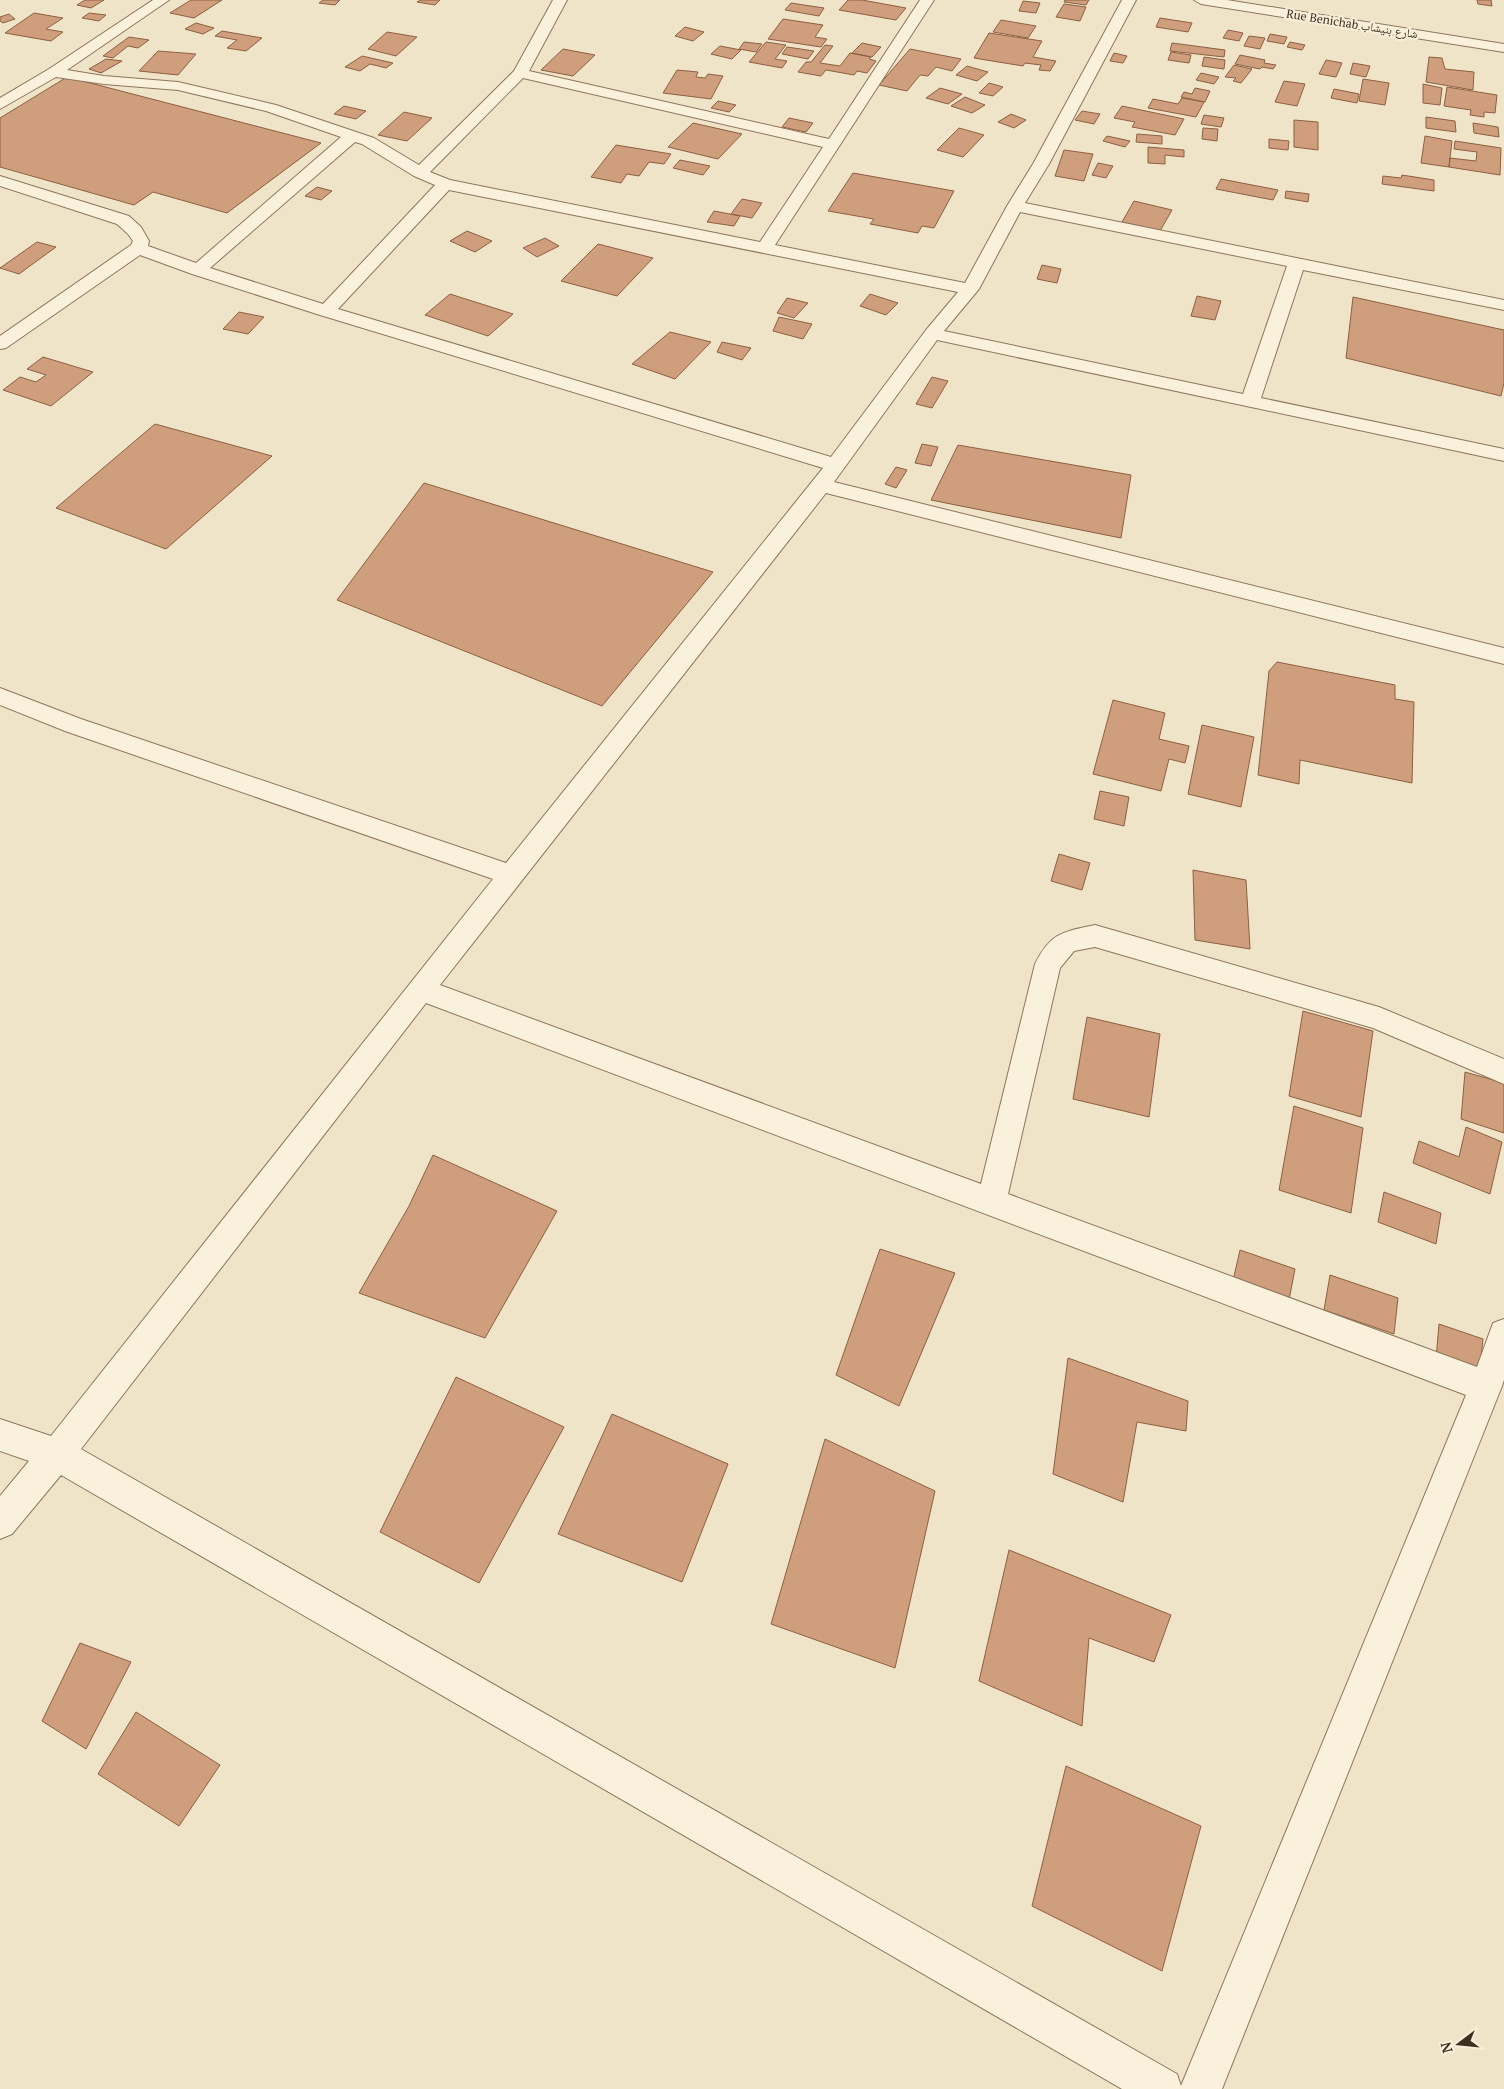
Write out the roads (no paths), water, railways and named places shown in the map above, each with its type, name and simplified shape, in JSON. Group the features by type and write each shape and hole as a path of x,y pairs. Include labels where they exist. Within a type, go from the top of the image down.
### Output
{"street":[{"path":"0,104 54,72 162,0"},
{"path":"420,173 520,73 560,0"},
{"path":"765,248 927,0"},
{"path":"0,1522 57,1454 511,875 821,485 932,334 970,289 1014,206 1041,164 1129,0"},
{"name":"Rue Benichab شارع بنيشاب","path":"1200,0 1504,48"},
{"path":"54,72 104,80 178,86 271,108 368,141 420,173 445,184 970,289"},
{"path":"520,73 832,144"},
{"path":"198,270 352,136"},
{"path":"0,181 123,220 135,231 141,241 138,248 0,344"},
{"path":"326,311 445,184"},
{"path":"1014,206 1504,305"},
{"path":"138,248 198,270 326,311 836,465"},
{"path":"1250,402 1297,263"},
{"path":"932,334 1504,455"},
{"path":"821,485 1504,656"},
{"path":"0,696 82,728 511,875"},
{"path":"991,1203 1048,964 1066,942 1095,936 1379,1018 1504,1072"},
{"path":"422,990 1486,1386"},
{"path":"1201,2089 1486,1386 1504,1334"},
{"path":"0,1436 57,1454 1162,2089"}]}
